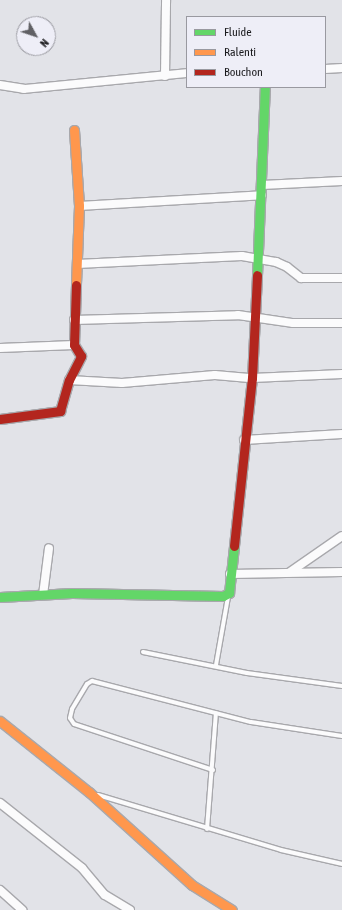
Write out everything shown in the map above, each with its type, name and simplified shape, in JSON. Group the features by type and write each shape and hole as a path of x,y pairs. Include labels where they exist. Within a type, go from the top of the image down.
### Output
{"street":[{"path":"165,76 166,0"},
{"path":"326,69 342,68"},
{"path":"0,85 24,89 186,73"},
{"path":"0,597 43,595 223,596 230,589 230,574 252,378 257,257 262,195 264,88"},
{"path":"0,419 60,411 69,380 81,356 74,345 79,206 74,130"},
{"path":"262,185 342,181"},
{"path":"79,206 262,195"},
{"path":"77,264 223,256 257,257 282,264 301,278 342,278"},
{"path":"74,320 255,316 293,323 342,323"},
{"path":"0,348 74,345"},
{"path":"69,380 132,382 215,375 252,378 342,374"},
{"path":"244,440 342,434"},
{"path":"282,575 298,569 342,536"},
{"path":"43,595 49,548"},
{"path":"230,574 282,575 342,572"},
{"path":"0,721 89,792 192,885 232,910"},
{"path":"0,803 82,868 105,894 130,910"},
{"path":"0,890 22,910"}],"lane":[{"path":"216,665 230,589"},
{"path":"143,652 216,665 247,673 342,686"},
{"path":"213,770 74,724 70,714 83,690 92,681 216,713 342,736"},
{"path":"208,829 216,713"},
{"path":"89,792 281,850 342,864"}],"traffic: fast":[{"path":"257,275 265,88"},
{"path":"0,597 72,593 223,596 229,593 234,546"}],"traffic: slow":[{"path":"74,130 79,206 76,285"},
{"path":"0,721 89,792 192,885 232,910"}],"traffic: jam":[{"path":"234,546 252,378 257,275"},
{"path":"0,419 60,411 69,380 81,356 74,345 76,285"}]}
